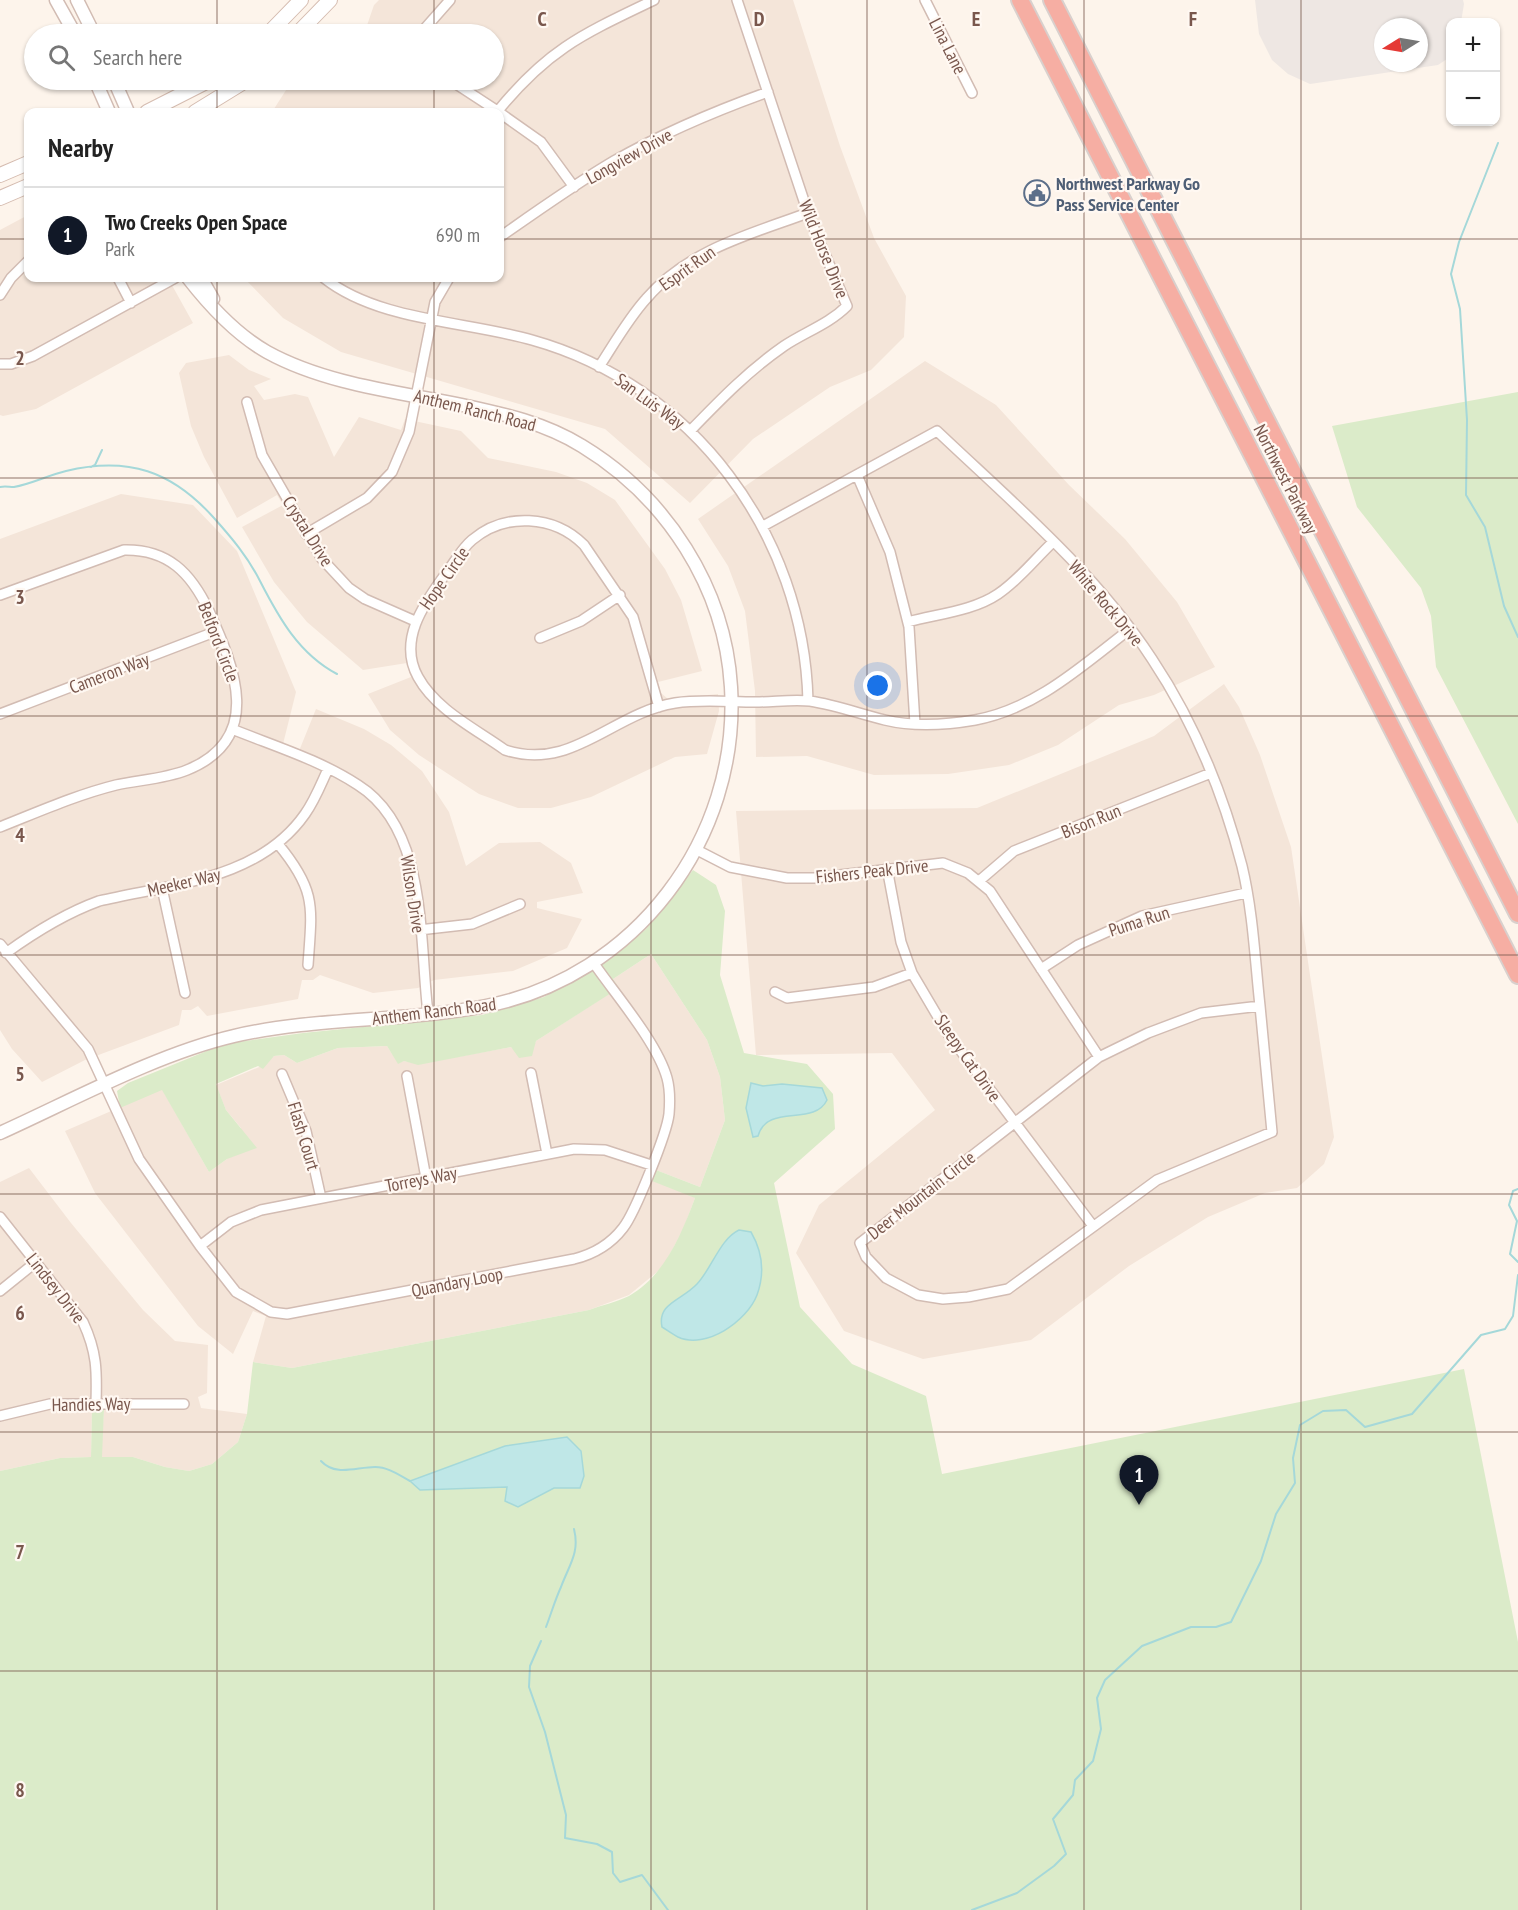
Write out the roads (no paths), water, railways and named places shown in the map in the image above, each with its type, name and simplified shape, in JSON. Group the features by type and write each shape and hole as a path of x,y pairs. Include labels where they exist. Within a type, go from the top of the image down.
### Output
{"highway":[{"name":"Northwest Parkway","path":"1020,0 1518,975"},
{"name":"Northwest Parkway","path":"1052,0 1518,914"}],"main road":[{"path":"278,24 301,0"},
{"path":"307,24 330,0"},
{"path":"155,108 190,90"},
{"path":"202,108 231,90"},
{"path":"0,176 24,165"},
{"path":"0,198 24,188"}],"street":[{"path":"56,0 69,24"},
{"path":"77,0 89,24"},
{"path":"429,24 450,0"},
{"path":"502,108 520,84 558,50 584,33 654,0"},
{"name":"Wild Horse Drive","path":"690,431 739,380 786,345 838,315 847,306 808,213 737,0"},
{"name":"Lina Lane","path":"925,0 972,93"},
{"path":"99,90 107,108"},
{"path":"118,90 126,108"},
{"path":"465,90 493,108"},
{"name":"Longview Drive","path":"504,234 574,187 652,141 699,118 768,92"},
{"path":"504,116 541,142 574,187"},
{"name":"Esprit Run","path":"599,367 646,298 684,266 725,243 808,213"},
{"path":"0,295 11,278 24,265"},
{"path":"120,282 131,303"},
{"path":"0,364 11,364 30,357 167,282"},
{"name":"Anthem Ranch Road","path":"0,1133 193,1048 238,1035 482,1007 525,996 548,987 593,962 619,944 668,894 697,850 720,793 729,743 732,702 727,654 710,593 684,542 656,507 626,477 581,445 526,420 341,379 290,363 263,350 222,316 192,282"},
{"name":"Anthem Ranch Road","path":"203,282 222,316"},
{"name":"San Luis Way","path":"330,282 356,298 431,318 532,340 599,367 647,394 690,431 708,448 732,478 763,526 786,576 796,607 804,645 808,701"},
{"path":"306,534 367,498 392,472 407,436 431,318 439,293 446,282"},
{"name":"Crystal Drive","path":"247,402 262,455 322,559 349,588 382,608 415,621"},
{"name":"White Rock Drive","path":"763,526 937,431 1053,542 1130,629 1175,695 1211,773 1242,867 1260,1006"},
{"path":"857,475 890,552 908,621 915,724"},
{"name":"Hope Circle","path":"659,707 638,628 620,595 575,536 554,525 528,520 513,521 484,530 469,542 415,621 414,665 425,688 436,701 505,750 517,754 547,756 562,753 659,707 677,703 808,701 887,721 928,725 976,720 1010,710 1055,687 1130,629"},
{"path":"908,621 973,606 996,596 1022,575 1053,542"},
{"name":"Belford Circle","path":"0,595 106,555 140,550 167,558 180,566 199,590 218,631 236,682 237,710 232,729 224,744 212,756 185,771 96,791 0,827"},
{"path":"540,638 581,621 620,595"},
{"name":"Cameron Way","path":"0,714 218,631"},
{"name":"Wilson Drive","path":"232,729 328,769 369,793 396,825 412,868 428,1013"},
{"name":"Meeker Way","path":"6,953 82,907 233,870 278,844 305,814 328,769"},
{"name":"Bison Run","path":"979,881 1014,851 1211,773"},
{"path":"278,844 303,878 312,902 308,965"},
{"name":"Fishers Peak Drive","path":"697,850 730,867 781,878 814,878 943,863 968,873 990,891 1099,1057"},
{"name":"Sleepy Cat Drive","path":"887,868 901,942 912,973 948,1034 1093,1226"},
{"path":"162,888 185,993"},
{"name":"Puma Run","path":"1041,969 1078,945 1142,916 1246,893"},
{"path":"419,930 489,920 520,904"},
{"path":"0,944 77,1034 88,1049 105,1086"},
{"name":"Quandary Loop","path":"105,1086 139,1159 200,1246 236,1292 253,1305 271,1312 304,1313 592,1254 609,1244 624,1228 636,1207 669,1116 667,1078 653,1048 593,962"},
{"path":"775,992 787,998 874,987 912,973"},
{"name":"Deer Mountain Circle","path":"1260,1006 1272,1132 1157,1180 1008,1289 968,1297 943,1299 918,1295 886,1278 866,1257 860,1242 1099,1057 1150,1032 1201,1013 1260,1006"},
{"path":"531,1073 547,1154"},
{"name":"Flash Court","path":"282,1074 306,1131 321,1198"},
{"path":"407,1076 426,1178"},
{"name":"Torreys Way","path":"200,1246 231,1222 245,1215 547,1154 589,1148 607,1151 651,1165"},
{"name":"Lindsey Drive","path":"0,1216 69,1300 92,1341 97,1364 96,1403"},
{"path":"0,1291 36,1262"},
{"name":"Handies Way","path":"0,1416 50,1404 184,1404"}],"water":[{"path":"751,1083 763,1086 782,1084 822,1088 827,1100 821,1108 812,1112 771,1120 763,1126 758,1136 753,1137 746,1108"},
{"path":"739,1230 751,1232 758,1247 761,1262 761,1279 752,1305 724,1331 701,1340 678,1337 662,1327 661,1319 667,1307 697,1284 721,1247 732,1234"},
{"path":"567,1437 581,1451 584,1476 580,1488 554,1488 518,1507 505,1501 507,1487 420,1490 410,1481 505,1446"}],"waterway":[{"path":"1498,143 1459,242 1451,274 1460,309 1467,420 1466,495 1485,527 1504,606 1518,637"},
{"path":"91,467 95,465 102,450"},
{"path":"0,487 20,486 66,471 109,465 148,471 165,479 198,502 220,525 250,564 291,634 312,656 337,674"},
{"path":"1518,1189 1513,1191 1509,1205 1517,1221 1510,1254 1518,1262"},
{"path":"972,1910 1017,1893 1054,1866 1066,1854 1053,1819 1073,1795 1075,1780 1093,1761 1101,1729 1097,1698 1105,1680 1142,1646 1191,1627 1216,1627 1231,1622 1261,1561 1276,1514 1295,1483 1293,1458 1300,1425 1323,1411 1346,1410 1365,1427 1412,1414 1481,1335 1505,1329 1513,1316 1518,1275"},
{"path":"321,1461 333,1469 340,1470 384,1468 410,1481"},
{"path":"546,1627 573,1559 576,1545 574,1529"},
{"path":"541,1641 530,1666 529,1687 545,1732 566,1815 565,1838 597,1844 612,1852 613,1873 620,1882 642,1875 668,1910"}],"place":[{"name":"Northwest Parkway Go Pass Service Center","path":"1037,193"},
{"name":"Two Creeks Open Space","path":"1139,1505"}]}
